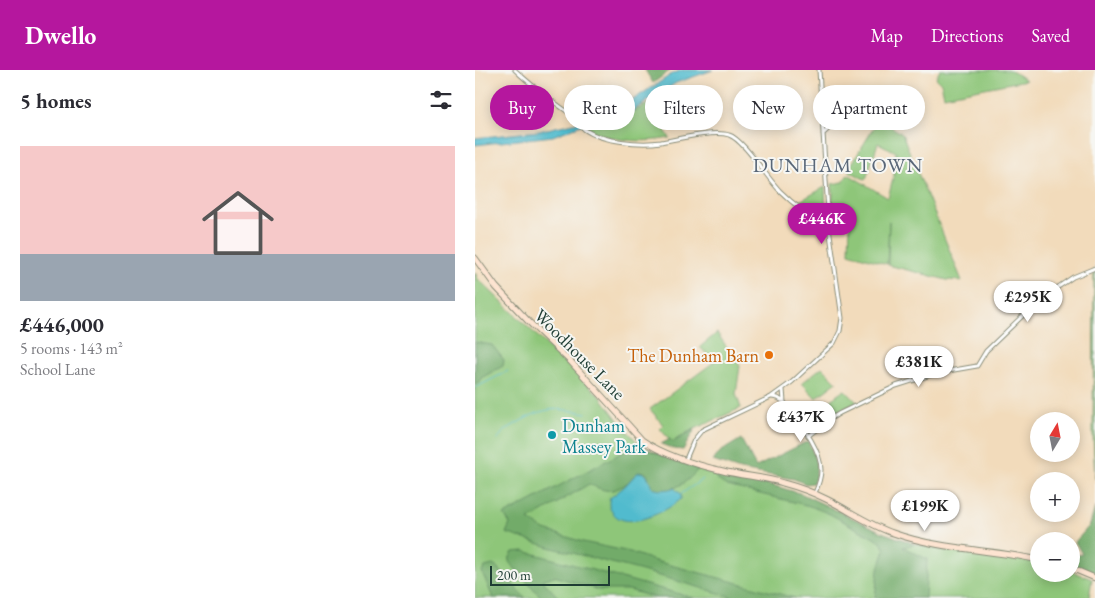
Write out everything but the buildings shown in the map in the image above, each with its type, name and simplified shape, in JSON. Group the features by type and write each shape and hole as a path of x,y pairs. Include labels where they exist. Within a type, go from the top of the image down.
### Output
{"main road":[{"name":"Woodhouse Lane","path":"475,258 496,287 571,362 642,440 662,451 724,472 780,482 815,493 871,524 913,539 954,548 1011,554 1030,558"},
{"path":"1080,572 1095,578"}],"street":[{"path":"515,70 536,90 576,118 582,127 589,132 603,137 642,143 713,134 729,135 741,144 780,190 803,210 829,227"},
{"path":"686,459 694,440 702,430 771,397 829,348 840,331 842,318 829,227 819,70"},
{"path":"822,135 827,130"},
{"path":"809,436 840,413 896,386 937,374 977,366 985,351 1039,300 1073,277 1095,268"},
{"path":"783,388 784,402"},
{"path":"771,397 778,398 784,402 809,436 819,458 821,469 815,493"}],"green space":[{"path":"645,70 671,70 653,83"},
{"path":"940,70 1010,70 1026,80 944,96 941,83 936,78"},
{"path":"645,106 645,130 665,130 670,138 649,141 616,139 590,130 635,130 635,111"},
{"path":"872,130 896,130 901,133 962,281 947,280 888,265 889,221 887,264 849,253 850,219 831,218 832,184 843,182 848,174 888,198 894,175 896,152 878,143 866,179 848,170"},
{"path":"825,187 826,220 822,220 807,211 798,202"},
{"path":"1095,270 1095,479 1093,436"},
{"name":"Dunham Massey Park","path":"475,272 478,279 600,396 621,424 641,446 715,476 761,482 802,494 884,533 915,544 941,550 1011,557 1030,561 1030,582 1080,582 1080,574 1092,579 1089,598 475,598"},
{"path":"717,333 740,366 736,394 741,408 688,432 672,442 660,429 663,425 650,409 714,362 700,347"},
{"path":"475,342 492,345 504,360 503,366 481,378 478,384 475,384"},
{"path":"822,367 837,382 816,398 802,383"},
{"path":"845,390 857,402 830,415 828,409 830,402"},
{"path":"695,429 683,450 661,444 670,439 673,442"},
{"path":"741,439 756,467 808,441 816,467 813,483 806,484 794,479 740,470 713,461 720,452"},
{"path":"638,444 641,447 698,469 689,479 677,487 663,490 650,486 647,474 641,471 624,485 613,490 604,490 589,484 529,520 545,530 583,542 630,552 655,561 795,598 736,598 549,547 506,533 510,524 504,515"},
{"path":"715,476 761,482 802,494 884,533 915,544 903,547 927,559 925,598 875,598 878,571 885,550 881,542 830,514 810,506 727,486"},
{"path":"1095,507 1095,574 1080,568 1080,555 1082,554 1080,551 1080,536 1090,525"},
{"path":"524,551 694,598 656,598 629,590 598,590 554,576 542,580 559,598 542,598 509,562 513,552"},
{"path":"493,565 499,569 525,598 493,598 482,572 485,567"}],"water":[{"path":"682,70 713,70 673,85 655,85"},
{"path":"645,92 645,103 635,109 635,98"},
{"path":"564,125 564,130 568,130 553,136 475,145 475,138 554,130 554,127"},
{"path":"640,472 648,477 653,487 663,490 674,488 681,494 681,499 657,514 647,518 627,521 613,513 609,504 610,498"}],"waterway":[{"path":"475,388 508,371"},
{"path":"498,439 510,427 537,413 559,409 586,413"},
{"path":"681,494 703,479"}],"place":[{"name":"The Dunham Barn","path":"769,355"},
{"name":"Dunham Massey Park","path":"552,435"}],"district":[{"name":"DUNHAM TOWN","path":"838,165"}]}
